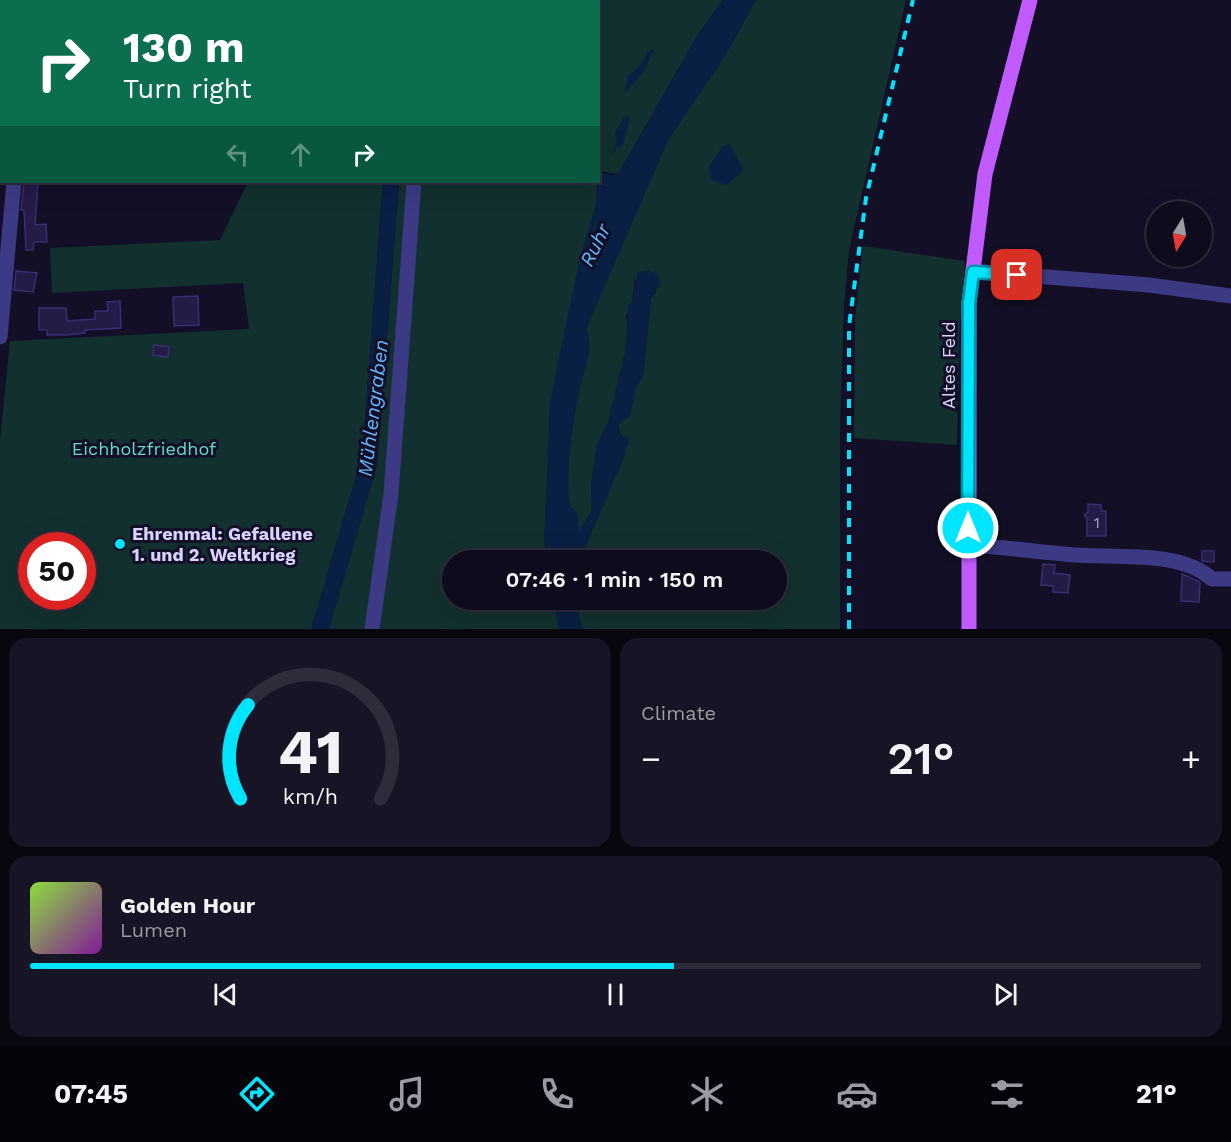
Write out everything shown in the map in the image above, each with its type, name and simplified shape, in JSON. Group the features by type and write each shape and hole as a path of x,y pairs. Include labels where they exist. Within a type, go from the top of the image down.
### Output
{"main road":[{"name":"Altes Feld","path":"969,629 969,303 985,174 1030,0"}],"street":[{"path":"0,336 14,183"},
{"path":"372,629 391,494 414,183"},
{"path":"973,272 1149,285 1231,296"},
{"path":"968,545 1075,555 1154,559 1200,568 1212,579 1231,579"}],"green space":[{"path":"600,0 723,0 697,36 618,174 600,171"},
{"path":"756,0 906,0 849,250 844,307 840,423 840,629 582,629 578,610 787,610 787,550 584,550 625,454 618,424 630,416 634,390 643,376 651,298 656,292 635,280 632,302 626,316 628,329 625,353 608,423 597,445 591,485 592,511 579,532 568,494 574,418 589,352 586,329 668,140 723,59"},
{"name":"Eichholzfriedhof","path":"248,183 383,183 364,431 356,477 311,629 0,629 0,441 10,341 249,329 243,283 52,293 50,248 220,240"},
{"path":"399,183 412,183 393,427 370,629 329,629 377,465"},
{"path":"418,183 597,183 596,205 578,267 544,538 546,550 442,550 442,610 556,610 559,629 376,629"},
{"path":"863,246 965,261 959,343 957,445 854,438 855,318"}],"water":[{"name":"Ruhr","path":"723,0 756,0 723,59 668,140 586,329 589,345 576,405 569,464 570,507 577,512 579,531 592,511 591,485 597,445 608,423 625,353 628,305 632,302 638,272 647,270 657,274 661,283 651,298 643,376 635,390 630,416 618,424 619,434 627,437 629,443 625,454 584,550 546,550 544,538 550,401 578,267 596,205 600,171 610,175 618,174 697,36"},
{"path":"655,48 644,71 624,94 628,76 640,66 648,52"},
{"path":"625,116 630,119 622,147 618,146 611,156 617,140 615,133"},
{"path":"729,144 744,170 726,185 712,180 709,166 723,146"},
{"name":"Mühlengraben","path":"383,183 399,183 377,465 329,629 311,629 356,477 364,431"},
{"path":"556,610 578,610 582,629 559,629"}],"building":[{"path":"24,183 38,183 35,225 46,224 47,242 34,242 33,250 26,250 24,210 21,210"},
{"path":"16,271 37,273 33,292 14,290"},
{"path":"198,296 199,325 174,326 173,297"},
{"path":"120,301 121,328 85,330 85,333 66,335 47,335 47,330 39,330 39,308 66,308 67,321 95,319 95,311 108,311 107,302"},
{"path":"154,345 169,347 168,357 153,355"},
{"path":"1088,504 1101,505 1101,511 1106,511 1106,536 1087,536 1087,518 1084,515 1088,512"},
{"path":"1202,551 1214,551 1214,562 1202,561"},
{"path":"1043,564 1055,565 1054,573 1070,575 1068,593 1053,592 1053,586 1041,585"},
{"path":"1182,574 1200,582 1199,602 1181,601"}],"railway":[{"path":"849,629 849,326 866,198 913,0"}],"place":[{"name":"Ehrenmal: Gefallene 1. und 2. Weltkrieg","path":"120,544"}],"route":[{"path":"968,528 969,303 973,272 1017,275"}]}
